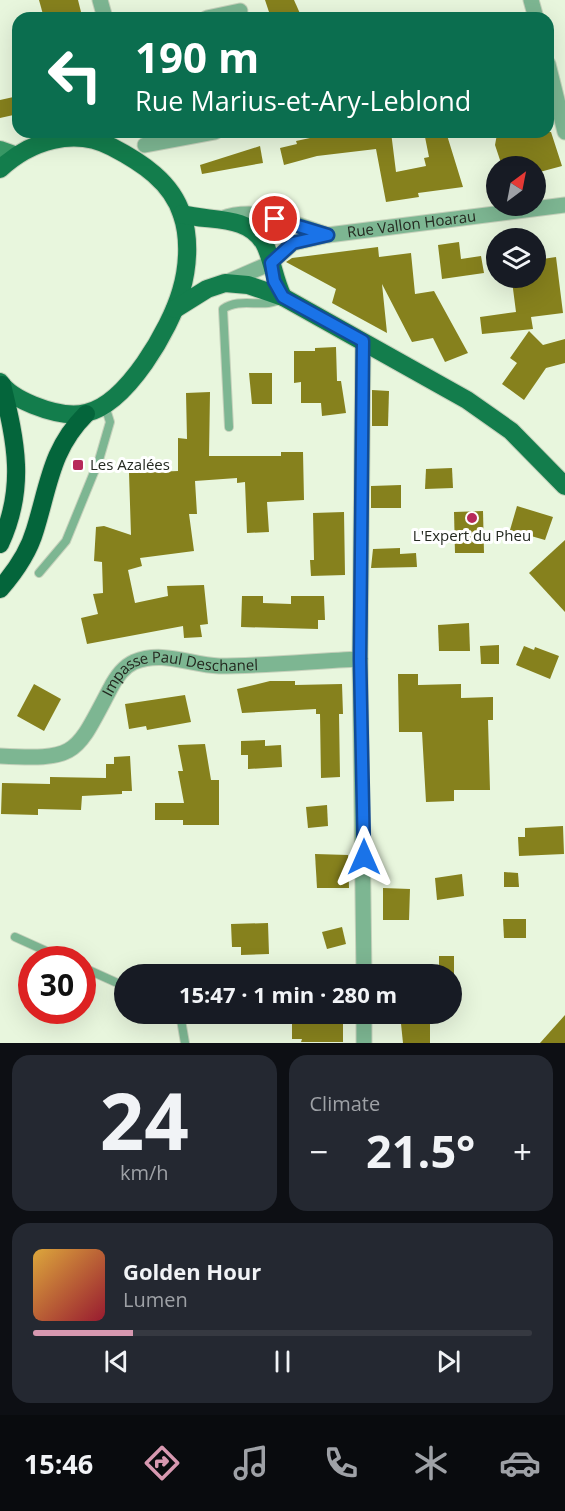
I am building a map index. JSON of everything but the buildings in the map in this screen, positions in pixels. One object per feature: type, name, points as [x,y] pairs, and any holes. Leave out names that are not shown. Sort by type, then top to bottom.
[{"type":"highway","points":[[0,544],[15,505],[17,460],[13,428],[1,383]]},
{"type":"highway","points":[[0,589],[20,561],[34,532],[53,462],[65,437],[86,414]]},
{"type":"main road","points":[[0,169],[7,153],[68,138]]},
{"type":"main road","points":[[1,383],[18,398],[61,413],[86,414],[105,406],[132,380],[175,309],[186,262],[186,237],[182,214],[154,174],[140,145],[79,138]]},
{"type":"main road","points":[[182,214],[194,218],[221,219],[249,228],[264,243],[274,281],[283,297]]},
{"type":"main road","points":[[175,309],[207,289],[225,284],[248,285],[283,297],[467,400],[502,424],[528,447],[565,486]]},
{"type":"street","points":[[235,12],[240,11]]},
{"type":"street","points":[[554,100],[565,132]]},
{"type":"street","points":[[140,145],[180,138]]},
{"type":"street","name":"Rue Vallon Hoarau","points":[[225,284],[271,263],[293,243],[328,235],[565,205]]},
{"type":"street","name":"Rue Vallon Hoarau","points":[[221,219],[238,212],[258,213],[328,235]]},
{"type":"street","points":[[363,341],[360,659],[364,964]]},
{"type":"street","name":"Impasse Paul Deschanel","points":[[0,756],[45,758],[61,755],[74,747],[92,725],[118,675],[131,663],[144,659],[162,656],[217,666],[360,659]]},
{"type":"street","points":[[364,1024],[364,1043]]},
{"type":"lane","points":[[229,427],[223,309],[229,305],[251,302],[274,303],[283,297]]},
{"type":"lane","points":[[39,573],[66,541],[99,460],[110,422],[105,406]]},
{"type":"lane","points":[[15,938],[34,946]]},
{"type":"lane","points":[[96,973],[114,981]]},
{"type":"lane","points":[[182,1024],[185,1043]]},
{"type":"place","name":"Les Azalées","points":[[78,465]]},
{"type":"place","name":"L'Expert du Pheu","points":[[472,518]]},
{"type":"route","points":[[275,219],[328,235],[293,243],[271,263],[274,281],[283,297],[363,341],[360,659],[364,857]]}]
